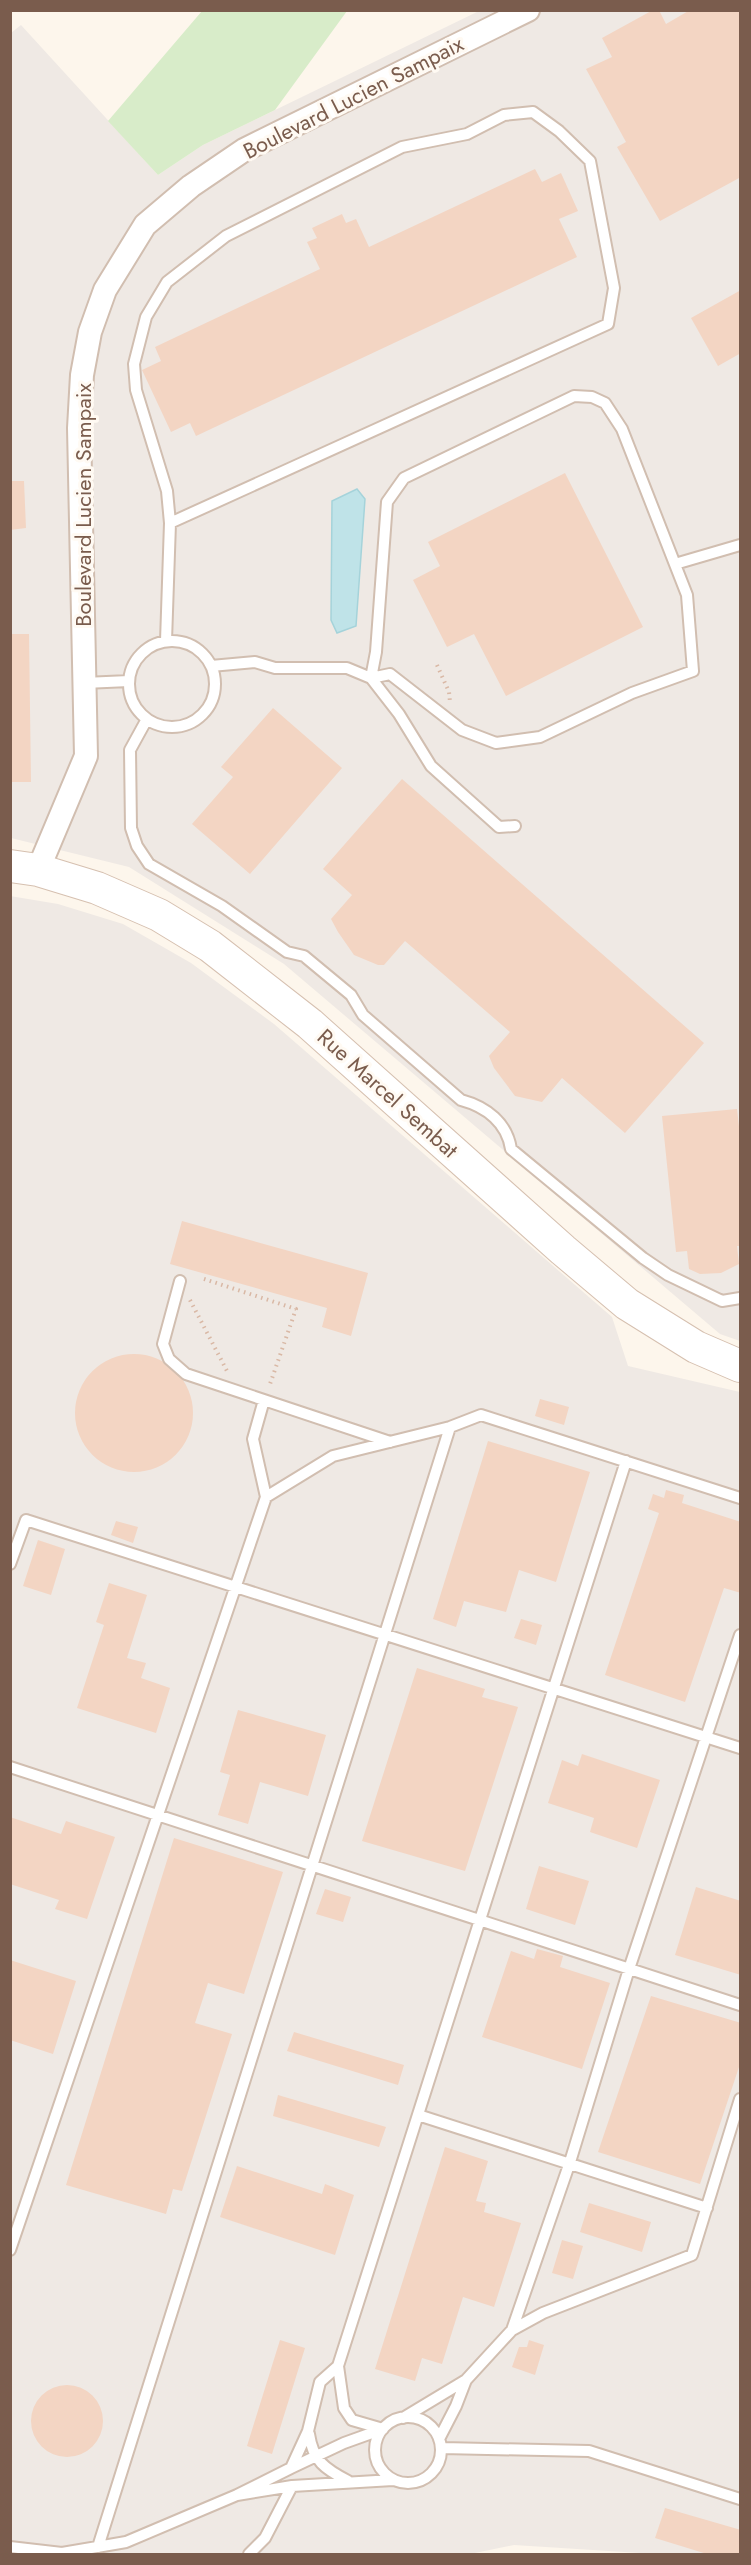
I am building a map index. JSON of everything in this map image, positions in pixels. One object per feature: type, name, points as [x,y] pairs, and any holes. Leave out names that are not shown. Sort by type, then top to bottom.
[{"type":"main road","name":"Rue Marcel Sembat","points":[[24,868],[97,888],[159,915],[210,946],[310,1024],[563,1250],[627,1304],[696,1347],[741,1366]]},
{"type":"street","name":"Boulevard Lucien Sampaix","points":[[24,868],[86,756],[79,476],[82,375],[90,332],[105,290],[145,225],[191,186],[244,150],[528,10]]},
{"type":"lane","points":[[166,641],[170,523],[167,491],[136,390],[134,364],[146,317],[167,282],[226,236],[402,147],[467,134],[504,115],[533,112],[559,131],[590,161],[614,288],[608,324],[170,523]]},
{"type":"lane","points":[[574,396],[592,398],[605,403],[622,429],[687,595],[693,671],[632,693],[540,737],[496,743],[462,730],[390,674],[371,678],[376,652],[387,502],[404,478],[574,396]]},
{"type":"lane","points":[[675,564],[741,545]]},
{"type":"lane","points":[[166,641],[180,641],[193,646],[203,654],[211,666],[215,679],[214,692],[201,716],[189,723],[175,726],[160,725],[147,719],[137,708],[131,695],[129,681],[132,667],[141,654],[152,646],[166,641]]},
{"type":"lane","points":[[211,666],[255,662],[275,668],[347,668],[371,678],[399,714],[431,766],[499,827],[515,826]]},
{"type":"lane","points":[[84,683],[129,681]]},
{"type":"lane","points":[[147,719],[130,750],[131,828],[137,846],[149,864],[222,906],[286,952],[304,956],[351,995],[363,1016],[461,1100],[478,1105],[508,1131],[511,1149],[643,1258],[668,1275],[722,1301],[741,1298]]},
{"type":"lane","points":[[180,1281],[163,1344],[169,1359],[186,1374],[390,1442]]},
{"type":"lane","points":[[11,2248],[266,1497],[253,1439],[264,1400]]},
{"type":"lane","points":[[266,1497],[333,1456],[450,1427],[481,1415],[741,1498]]},
{"type":"lane","points":[[98,2547],[450,1427]]},
{"type":"lane","points":[[383,2429],[352,2420],[344,2408],[338,2366],[626,1461]]},
{"type":"lane","points":[[10,1564],[26,1520],[741,1748]]},
{"type":"lane","points":[[512,2330],[570,2162],[629,1969],[741,1635]]},
{"type":"lane","points":[[10,1767],[741,2005]]},
{"type":"lane","points":[[393,2480],[384,2473],[375,2452],[376,2441],[383,2429],[389,2423],[402,2418],[466,2380],[512,2330],[543,2313],[692,2255],[741,2099]]},
{"type":"lane","points":[[418,2115],[570,2162],[707,2208]]},
{"type":"lane","points":[[291,2468],[308,2431],[320,2382],[338,2366]]},
{"type":"lane","points":[[237,2495],[292,2486],[349,2481],[393,2480],[416,2483],[426,2478],[440,2460],[441,2444],[466,2380]]},
{"type":"lane","points":[[402,2418],[418,2418],[427,2423],[441,2444]]},
{"type":"lane","points":[[10,2547],[62,2554],[126,2542],[237,2495],[344,2443],[383,2429]]},
{"type":"lane","points":[[308,2431],[312,2451],[322,2468],[349,2481]]},
{"type":"lane","points":[[441,2444],[589,2451],[741,2499]]},
{"type":"lane","points":[[249,2554],[265,2538],[292,2486]]},
{"type":"path","points":[[204,1279],[296,1309],[264,1400]]},
{"type":"path","points":[[180,1281],[237,1391]]},
{"type":"shaded area","points":[[479,11],[740,11],[740,1341],[720,1334],[284,964],[129,867],[11,838],[11,33],[21,25],[158,175],[203,145]]},
{"type":"shaded area","points":[[10,896],[58,904],[123,924],[191,963],[274,1024],[612,1317],[628,1366],[740,1392],[740,2554],[656,2554],[514,2545],[470,2554],[11,2554]]},
{"type":"green space","points":[[202,11],[347,11],[275,110],[203,145],[158,175],[108,121]]},
{"type":"water","points":[[357,489],[365,499],[356,626],[337,633],[331,620],[332,501]]},
{"type":"building","points":[[653,10],[659,10],[666,24],[690,10],[741,10],[741,177],[660,221],[617,147],[626,142],[586,69],[612,57],[602,38]]},
{"type":"building","points":[[535,169],[542,182],[561,173],[578,211],[559,219],[577,257],[196,436],[190,423],[171,432],[142,370],[161,361],[155,347],[320,269],[307,242],[317,238],[312,228],[342,214],[346,223],[356,219],[369,247]]},
{"type":"building","points":[[741,290],[741,353],[718,366],[691,318]]},
{"type":"building","points":[[565,473],[643,627],[506,696],[474,634],[447,647],[413,580],[440,566],[428,542]]},
{"type":"building","points":[[10,481],[24,481],[26,528],[10,530]]},
{"type":"building","points":[[10,634],[29,634],[31,782],[10,782]]},
{"type":"building","points":[[273,708],[342,768],[250,874],[192,824],[233,777],[221,767]]},
{"type":"building","points":[[402,779],[704,1043],[625,1133],[562,1078],[542,1102],[515,1096],[494,1068],[489,1056],[510,1032],[405,941],[384,965],[378,965],[354,955],[338,932],[331,919],[352,895],[323,869]]},
{"type":"building","points":[[737,1109],[741,1144],[741,1246],[737,1246],[739,1264],[721,1273],[700,1274],[689,1269],[687,1251],[676,1252],[662,1116]]},
{"type":"building","points":[[182,1221],[368,1273],[351,1336],[322,1327],[327,1308],[170,1264]]},
{"type":"building","points":[[134,1354],[157,1358],[176,1371],[189,1390],[193,1413],[189,1436],[176,1455],[157,1468],[134,1472],[111,1468],[92,1455],[79,1436],[75,1413],[79,1390],[92,1371],[111,1358]]},
{"type":"building","points":[[540,1399],[569,1407],[564,1425],[535,1416]]},
{"type":"building","points":[[488,1441],[590,1472],[556,1582],[519,1570],[506,1612],[464,1601],[456,1627],[433,1619]]},
{"type":"building","points":[[666,1490],[684,1495],[682,1503],[741,1522],[741,1593],[724,1588],[685,1702],[605,1675],[659,1513],[648,1509],[653,1494],[664,1498]]},
{"type":"building","points":[[116,1521],[138,1527],[133,1543],[111,1535]]},
{"type":"building","points":[[38,1540],[65,1549],[51,1595],[23,1586]]},
{"type":"building","points":[[109,1583],[147,1595],[127,1658],[146,1663],[141,1678],[170,1688],[156,1733],[77,1708],[104,1625],[96,1622]]},
{"type":"building","points":[[521,1619],[542,1625],[536,1645],[514,1638]]},
{"type":"building","points":[[417,1668],[485,1689],[482,1697],[518,1707],[465,1871],[362,1841]]},
{"type":"building","points":[[238,1710],[326,1735],[308,1796],[260,1782],[248,1824],[218,1815],[230,1775],[220,1772]]},
{"type":"building","points":[[582,1754],[660,1780],[637,1848],[590,1832],[594,1818],[548,1803],[562,1760],[578,1766]]},
{"type":"building","points":[[10,1817],[61,1834],[66,1821],[115,1837],[87,1919],[55,1909],[59,1900],[10,1884]]},
{"type":"building","points":[[174,1838],[283,1872],[244,1994],[208,1983],[195,2023],[232,2034],[182,2191],[173,2189],[166,2214],[66,2185]]},
{"type":"building","points":[[539,1866],[589,1881],[575,1925],[526,1909]]},
{"type":"building","points":[[696,1887],[741,1901],[741,1975],[675,1955]]},
{"type":"building","points":[[325,1889],[351,1897],[343,1922],[316,1914]]},
{"type":"building","points":[[537,1949],[563,1956],[560,1967],[610,1983],[582,2069],[482,2037],[511,1951],[534,1959]]},
{"type":"building","points":[[10,1960],[76,1981],[53,2054],[10,2040]]},
{"type":"building","points":[[651,1996],[741,2023],[741,2061],[700,2184],[598,2152]]},
{"type":"building","points":[[294,2032],[404,2065],[398,2085],[287,2051]]},
{"type":"building","points":[[278,2095],[386,2127],[379,2147],[273,2116]]},
{"type":"building","points":[[445,2147],[488,2161],[476,2201],[486,2203],[484,2212],[521,2223],[494,2307],[463,2297],[442,2364],[422,2358],[415,2381],[375,2369]]},
{"type":"building","points":[[237,2166],[322,2194],[325,2184],[354,2195],[335,2255],[220,2217]]},
{"type":"building","points":[[589,2203],[651,2222],[642,2252],[580,2232]]},
{"type":"building","points":[[562,2240],[583,2246],[573,2279],[552,2273]]},
{"type":"building","points":[[280,2340],[305,2348],[272,2454],[247,2446]]},
{"type":"building","points":[[529,2340],[544,2345],[535,2375],[512,2367],[519,2347],[527,2347]]},
{"type":"building","points":[[67,2385],[87,2391],[97,2401],[103,2421],[97,2441],[87,2451],[67,2457],[47,2451],[37,2441],[31,2421],[37,2401],[47,2391]]},
{"type":"building","points":[[665,2508],[741,2530],[741,2554],[707,2554],[655,2538]]}]
